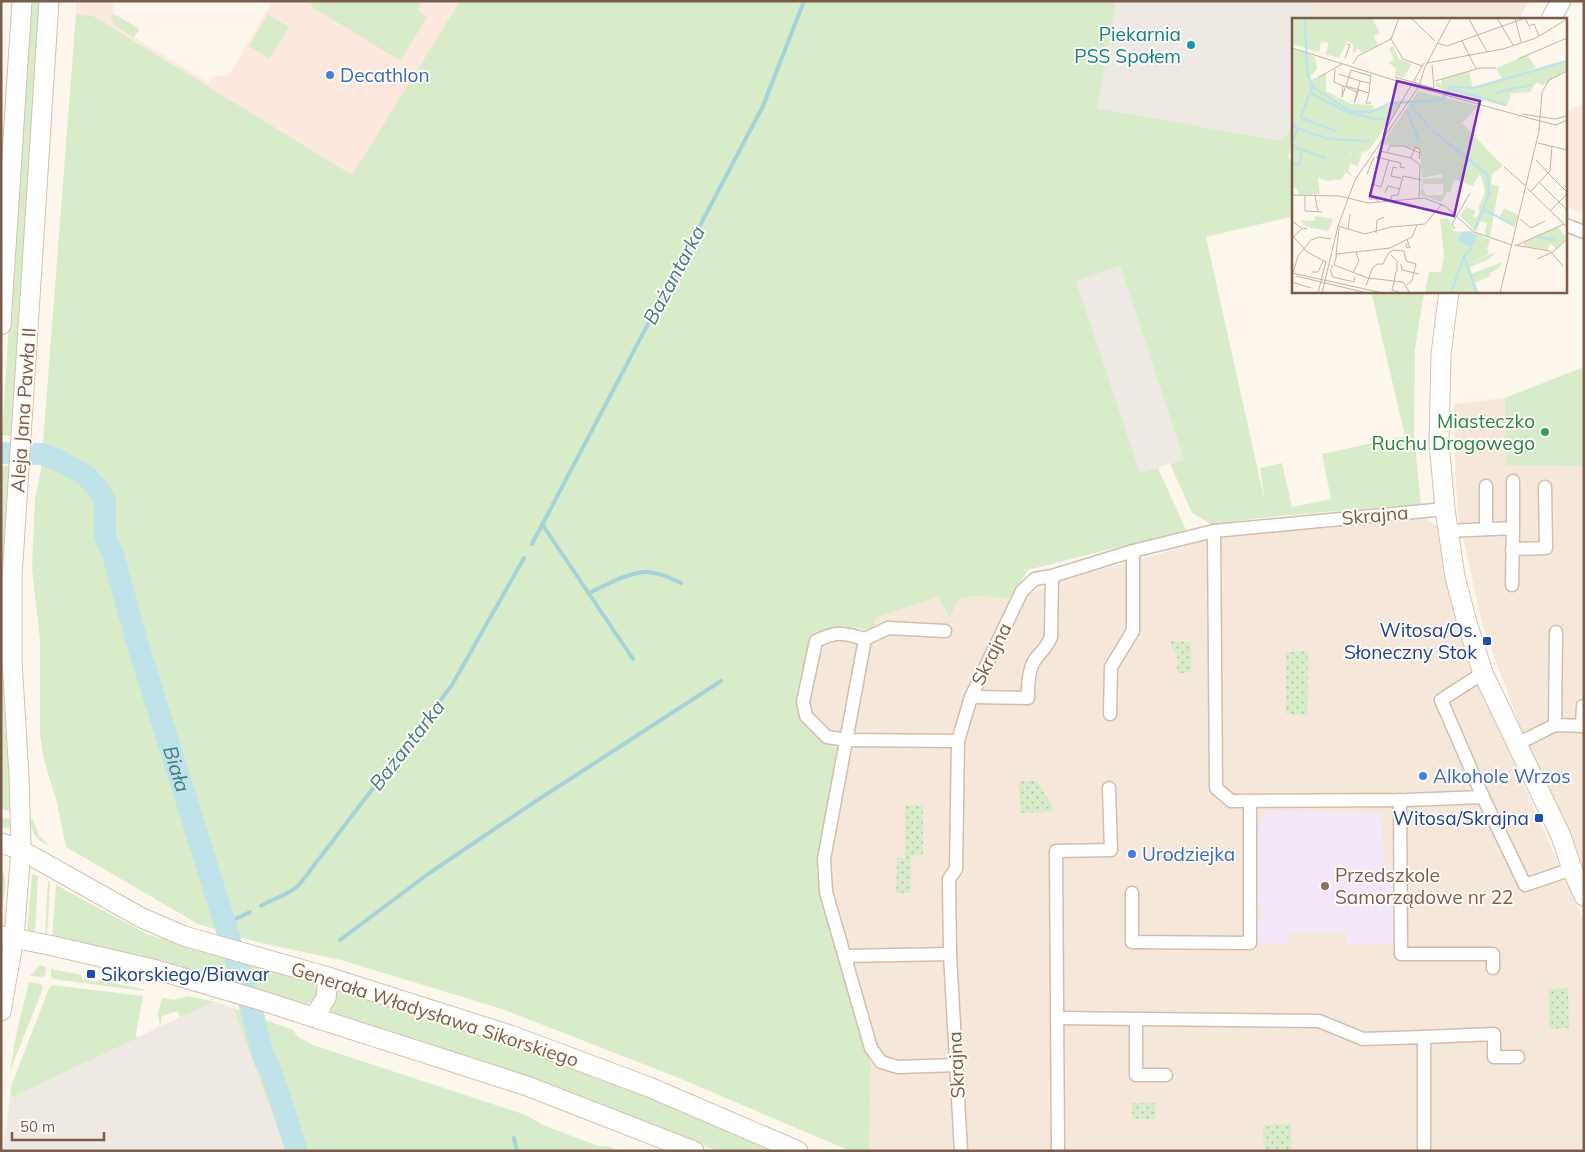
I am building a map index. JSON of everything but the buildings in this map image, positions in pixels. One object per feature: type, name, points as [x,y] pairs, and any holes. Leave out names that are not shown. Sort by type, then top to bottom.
[{"type":"main road","name":"Aleja Jana Pawła II","points":[[1,325],[22,1]]},
{"type":"main road","name":"Aleja Jana Pawła II","points":[[8,937],[21,850],[19,776],[12,661],[12,577],[49,1]]},
{"type":"main road","points":[[1552,18],[1561,1]]},
{"type":"main road","points":[[1449,292],[1440,381],[1440,454],[1445,509],[1455,577],[1463,610],[1484,673],[1561,836],[1584,896]]},
{"type":"main road","name":"Generała Władysława Sikorskiego","points":[[1,843],[21,850],[142,918],[184,936],[249,954],[510,1035],[649,1087],[798,1151]]},
{"type":"main road","points":[[1,1011],[8,937],[156,970],[264,1001],[527,1086],[694,1151]]},
{"type":"main road","points":[[314,1017],[326,998],[328,978]]},
{"type":"street","points":[[1568,225],[1584,232]]},
{"type":"street","points":[[1512,585],[1513,481]]},
{"type":"street","points":[[1486,486],[1486,528]]},
{"type":"street","points":[[1512,549],[1546,548],[1545,487]]},
{"type":"street","name":"Skrajna","points":[[961,1151],[950,954],[949,879],[956,869],[958,741],[971,697],[1022,591],[1035,579],[1052,576],[1133,551],[1214,531],[1445,509]]},
{"type":"street","points":[[1448,531],[1513,528]]},
{"type":"street","points":[[1214,531],[1216,788],[1231,801],[1483,798]]},
{"type":"street","points":[[1110,714],[1111,667],[1133,631],[1133,551]]},
{"type":"street","points":[[971,697],[1028,698],[1028,680],[1034,662],[1048,646],[1051,637],[1052,576]]},
{"type":"street","points":[[945,632],[888,628],[865,639],[840,632],[816,641],[802,702],[806,716],[827,737],[846,740],[958,741]]},
{"type":"street","points":[[1554,726],[1556,632]]},
{"type":"street","points":[[865,639],[824,859],[826,892],[871,1048],[881,1062],[898,1066],[957,1066]]},
{"type":"street","points":[[1484,673],[1441,700],[1483,798],[1525,885],[1572,868]]},
{"type":"street","points":[[1518,744],[1554,726],[1583,726],[1583,706]]},
{"type":"street","points":[[1058,1151],[1056,850],[1111,850],[1109,788]]},
{"type":"street","points":[[1400,800],[1401,954],[1492,954],[1493,968]]},
{"type":"street","points":[[1132,893],[1132,942],[1250,943],[1250,801]]},
{"type":"street","points":[[844,956],[950,954]]},
{"type":"street","points":[[1057,1018],[1319,1021],[1363,1039],[1494,1034],[1494,1057],[1518,1057]]},
{"type":"street","points":[[1136,1019],[1136,1075],[1166,1075]]},
{"type":"street","points":[[1424,1037],[1424,1151]]},
{"type":"shaded area","points":[[76,1],[113,1],[115,14],[139,28],[134,37],[209,83],[214,75],[225,76],[231,71],[273,1],[460,1],[352,176],[93,17],[76,14]]},
{"type":"shaded area","points":[[1116,1],[1316,1],[1314,18],[1292,18],[1292,128],[1281,141],[1096,108]]},
{"type":"shaded area","points":[[1316,1],[1529,1],[1520,18],[1314,18]]},
{"type":"shaded area","points":[[1584,103],[1584,214],[1568,208],[1568,111]]},
{"type":"shaded area","points":[[1120,266],[1184,459],[1140,474],[1076,281]]},
{"type":"shaded area","points":[[1584,367],[1584,870],[1522,732],[1482,623],[1458,515],[1454,404],[1505,398]]},
{"type":"shaded area","points":[[1423,517],[1437,526],[1460,632],[1482,691],[1584,921],[1584,1151],[869,1151],[871,1064],[820,893],[819,739],[798,712],[811,636],[842,627],[869,629],[874,618],[938,597],[948,617],[959,599],[974,596],[1009,598],[1010,602],[1064,580],[1231,534]]},
{"type":"shaded area","name":"Przedszkole Samorządowe nr 22","points":[[1265,811],[1381,813],[1384,867],[1393,867],[1394,945],[1346,944],[1347,933],[1290,933],[1289,943],[1256,943],[1256,922],[1261,919],[1262,908],[1257,904],[1258,830]]},
{"type":"shaded area","points":[[215,1002],[233,1008],[286,1151],[3,1151],[10,1098]]},
{"type":"green space","points":[[29,1],[41,1],[13,436],[2,435]]},
{"type":"green space","points":[[305,1],[418,1],[421,4],[417,10],[427,17],[401,60]]},
{"type":"green space","points":[[460,1],[1116,1],[1097,108],[1281,141],[1292,128],[1292,141],[1288,158],[1292,160],[1292,216],[1206,237],[1265,502],[1260,468],[1282,463],[1292,507],[1331,499],[1322,454],[1405,436],[1371,292],[1424,292],[1415,350],[1414,435],[1421,504],[1268,517],[1211,524],[1192,513],[1170,464],[1184,459],[1120,266],[1076,281],[1140,473],[1158,468],[1186,530],[1028,570],[1009,598],[974,596],[959,599],[949,618],[938,597],[875,618],[874,626],[869,629],[842,627],[811,636],[798,712],[819,739],[837,749],[819,857],[820,892],[871,1064],[869,1151],[850,1151],[679,1078],[502,1009],[341,960],[261,943],[198,924],[66,847],[57,803],[44,760],[40,734],[40,640],[32,569],[35,499],[41,469],[76,14],[93,16],[352,175]]},
{"type":"green space","points":[[111,14],[120,17],[139,30],[134,37],[112,22]]},
{"type":"green space","points":[[268,14],[289,27],[269,59],[249,46]]},
{"type":"green space","name":"Miasteczko Ruchu Drogowego","points":[[1584,367],[1584,466],[1506,465],[1505,398]]},
{"type":"green space","points":[[1,466],[10,466],[2,601],[2,675],[11,811],[1,809]]},
{"type":"green space","points":[[1171,641],[1191,642],[1191,672],[1177,674],[1177,655],[1171,647]]},
{"type":"green space","points":[[1308,651],[1307,715],[1286,714],[1286,652]]},
{"type":"green space","points":[[1019,781],[1037,781],[1055,811],[1020,813]]},
{"type":"green space","points":[[905,805],[923,805],[923,855],[911,856],[911,893],[896,893],[897,858],[905,858]]},
{"type":"green space","points":[[1,818],[11,819],[10,829],[1,827]]},
{"type":"green space","points":[[31,819],[33,819],[39,836],[48,845],[35,835]]},
{"type":"green space","points":[[1,866],[5,886],[1,906]]},
{"type":"green space","points":[[32,874],[38,876],[35,934],[28,933],[27,931]]},
{"type":"green space","points":[[48,881],[50,882],[47,937],[45,936]]},
{"type":"green space","points":[[56,885],[149,935],[310,979],[316,987],[316,995],[311,1001],[301,1004],[161,961],[52,937]]},
{"type":"green space","points":[[40,965],[46,967],[45,975],[42,977],[30,976]]},
{"type":"green space","points":[[51,969],[82,975],[81,978],[96,982],[97,980],[143,989],[144,991],[54,979],[51,976]]},
{"type":"green space","points":[[29,982],[41,984],[43,988],[10,1071],[17,1030]]},
{"type":"green space","points":[[52,985],[143,996],[136,1034],[137,1038],[10,1098],[11,1087],[49,988]]},
{"type":"green space","points":[[332,986],[504,1041],[745,1133],[785,1151],[717,1151],[532,1079],[324,1012]]},
{"type":"green space","points":[[1568,988],[1569,1028],[1549,1029],[1549,989]]},
{"type":"green space","points":[[188,996],[215,1002],[180,1017],[178,1011],[162,1016],[160,1028],[158,1013],[162,998],[174,1000]]},
{"type":"green space","points":[[233,1008],[293,1030],[298,1037],[313,1045],[526,1115],[543,1125],[598,1146],[608,1146],[620,1151],[286,1151]]},
{"type":"green space","points":[[1132,1103],[1156,1103],[1155,1119],[1132,1119]]},
{"type":"green space","points":[[1291,1124],[1292,1151],[1264,1151],[1263,1125]]},
{"type":"waterway","name":"Bażantarka","points":[[532,544],[763,106],[804,1]]},
{"type":"waterway","name":"Biała","points":[[1,453],[42,454],[58,460],[85,475],[105,500],[105,537],[113,555],[136,639],[254,1019],[262,1053],[272,1074],[297,1151]]},
{"type":"waterway","points":[[542,524],[633,659]]},
{"type":"waterway","name":"Bażantarka","points":[[261,906],[290,892],[299,885],[452,685],[524,558]]},
{"type":"waterway","points":[[589,593],[623,577],[644,572],[658,574],[681,583]]},
{"type":"waterway","points":[[340,940],[428,874],[530,805],[721,681]]},
{"type":"waterway","name":"Bażantarka","points":[[225,924],[250,912]]},
{"type":"waterway","points":[[514,1138],[517,1151]]},
{"type":"place","name":"Piekarnia PSS Społem","points":[[1191,45]]},
{"type":"place","name":"Decathlon","points":[[330,75]]},
{"type":"place","name":"Miasteczko Ruchu Drogowego","points":[[1545,432]]},
{"type":"place","name":"Witosa/Os. Słoneczny Stok","points":[[1487,641]]},
{"type":"place","name":"Alkohole Wrzos","points":[[1423,776]]},
{"type":"place","name":"Witosa/Skrajna","points":[[1539,818]]},
{"type":"place","name":"Urodziejka","points":[[1132,854]]},
{"type":"place","name":"Przedszkole Samorządowe nr 22","points":[[1325,886]]},
{"type":"place","name":"Sikorskiego/Biawar","points":[[91,974]]}]
